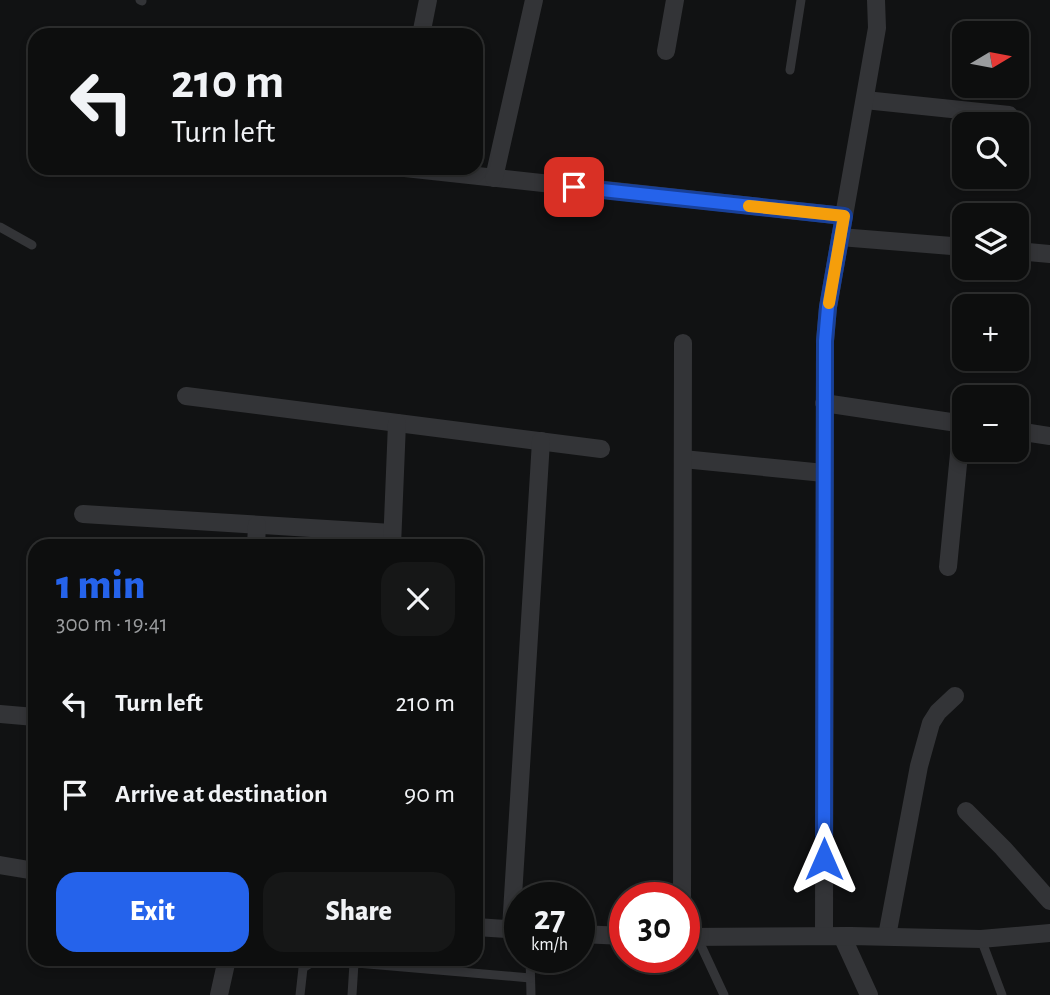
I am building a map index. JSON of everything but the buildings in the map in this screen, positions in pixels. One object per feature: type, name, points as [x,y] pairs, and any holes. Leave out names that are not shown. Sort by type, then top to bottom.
[{"type":"street","points":[[422,28],[428,0]]},
{"type":"street","points":[[494,178],[534,0]]},
{"type":"street","points":[[666,51],[675,0]]},
{"type":"street","points":[[869,995],[833,936],[824,403],[828,307],[877,28],[876,0]]},
{"type":"street","points":[[865,100],[980,112]]},
{"type":"street","points":[[467,175],[844,216]]},
{"type":"street","points":[[840,237],[952,246]]},
{"type":"street","points":[[1029,252],[1050,254]]},
{"type":"street","points":[[682,882],[683,343]]},
{"type":"street","points":[[186,397],[601,449]]},
{"type":"street","points":[[824,403],[952,421]]},
{"type":"street","points":[[392,539],[397,423]]},
{"type":"street","points":[[1029,433],[1050,436]]},
{"type":"street","points":[[518,882],[541,442]]},
{"type":"street","points":[[682,459],[824,473]]},
{"type":"street","points":[[948,567],[959,462]]},
{"type":"street","points":[[83,514],[257,525],[383,539]]},
{"type":"street","points":[[256,539],[257,525]]},
{"type":"street","points":[[887,936],[919,766],[931,723],[955,696]]},
{"type":"street","points":[[0,714],[28,716]]},
{"type":"street","points":[[966,811],[1050,901]]},
{"type":"street","points":[[0,865],[28,870]]},
{"type":"street","points":[[483,927],[504,928]]},
{"type":"street","points":[[700,937],[887,936],[981,939],[1050,933]]},
{"type":"street","points":[[219,995],[225,966]]},
{"type":"lane","points":[[790,70],[802,0]]},
{"type":"lane","points":[[0,227],[32,245]]},
{"type":"lane","points":[[981,939],[1002,995]]},
{"type":"lane","points":[[700,953],[724,995]]},
{"type":"lane","points":[[300,995],[303,968],[306,966]]},
{"type":"lane","points":[[352,995],[354,966]]},
{"type":"lane","points":[[389,966],[530,978]]},
{"type":"lane","points":[[530,973],[531,995]]},
{"type":"slow traffic","points":[[749,206],[844,216],[829,303]]},
{"type":"route","points":[[574,187],[844,216],[828,307],[825,341],[824,859]]}]
